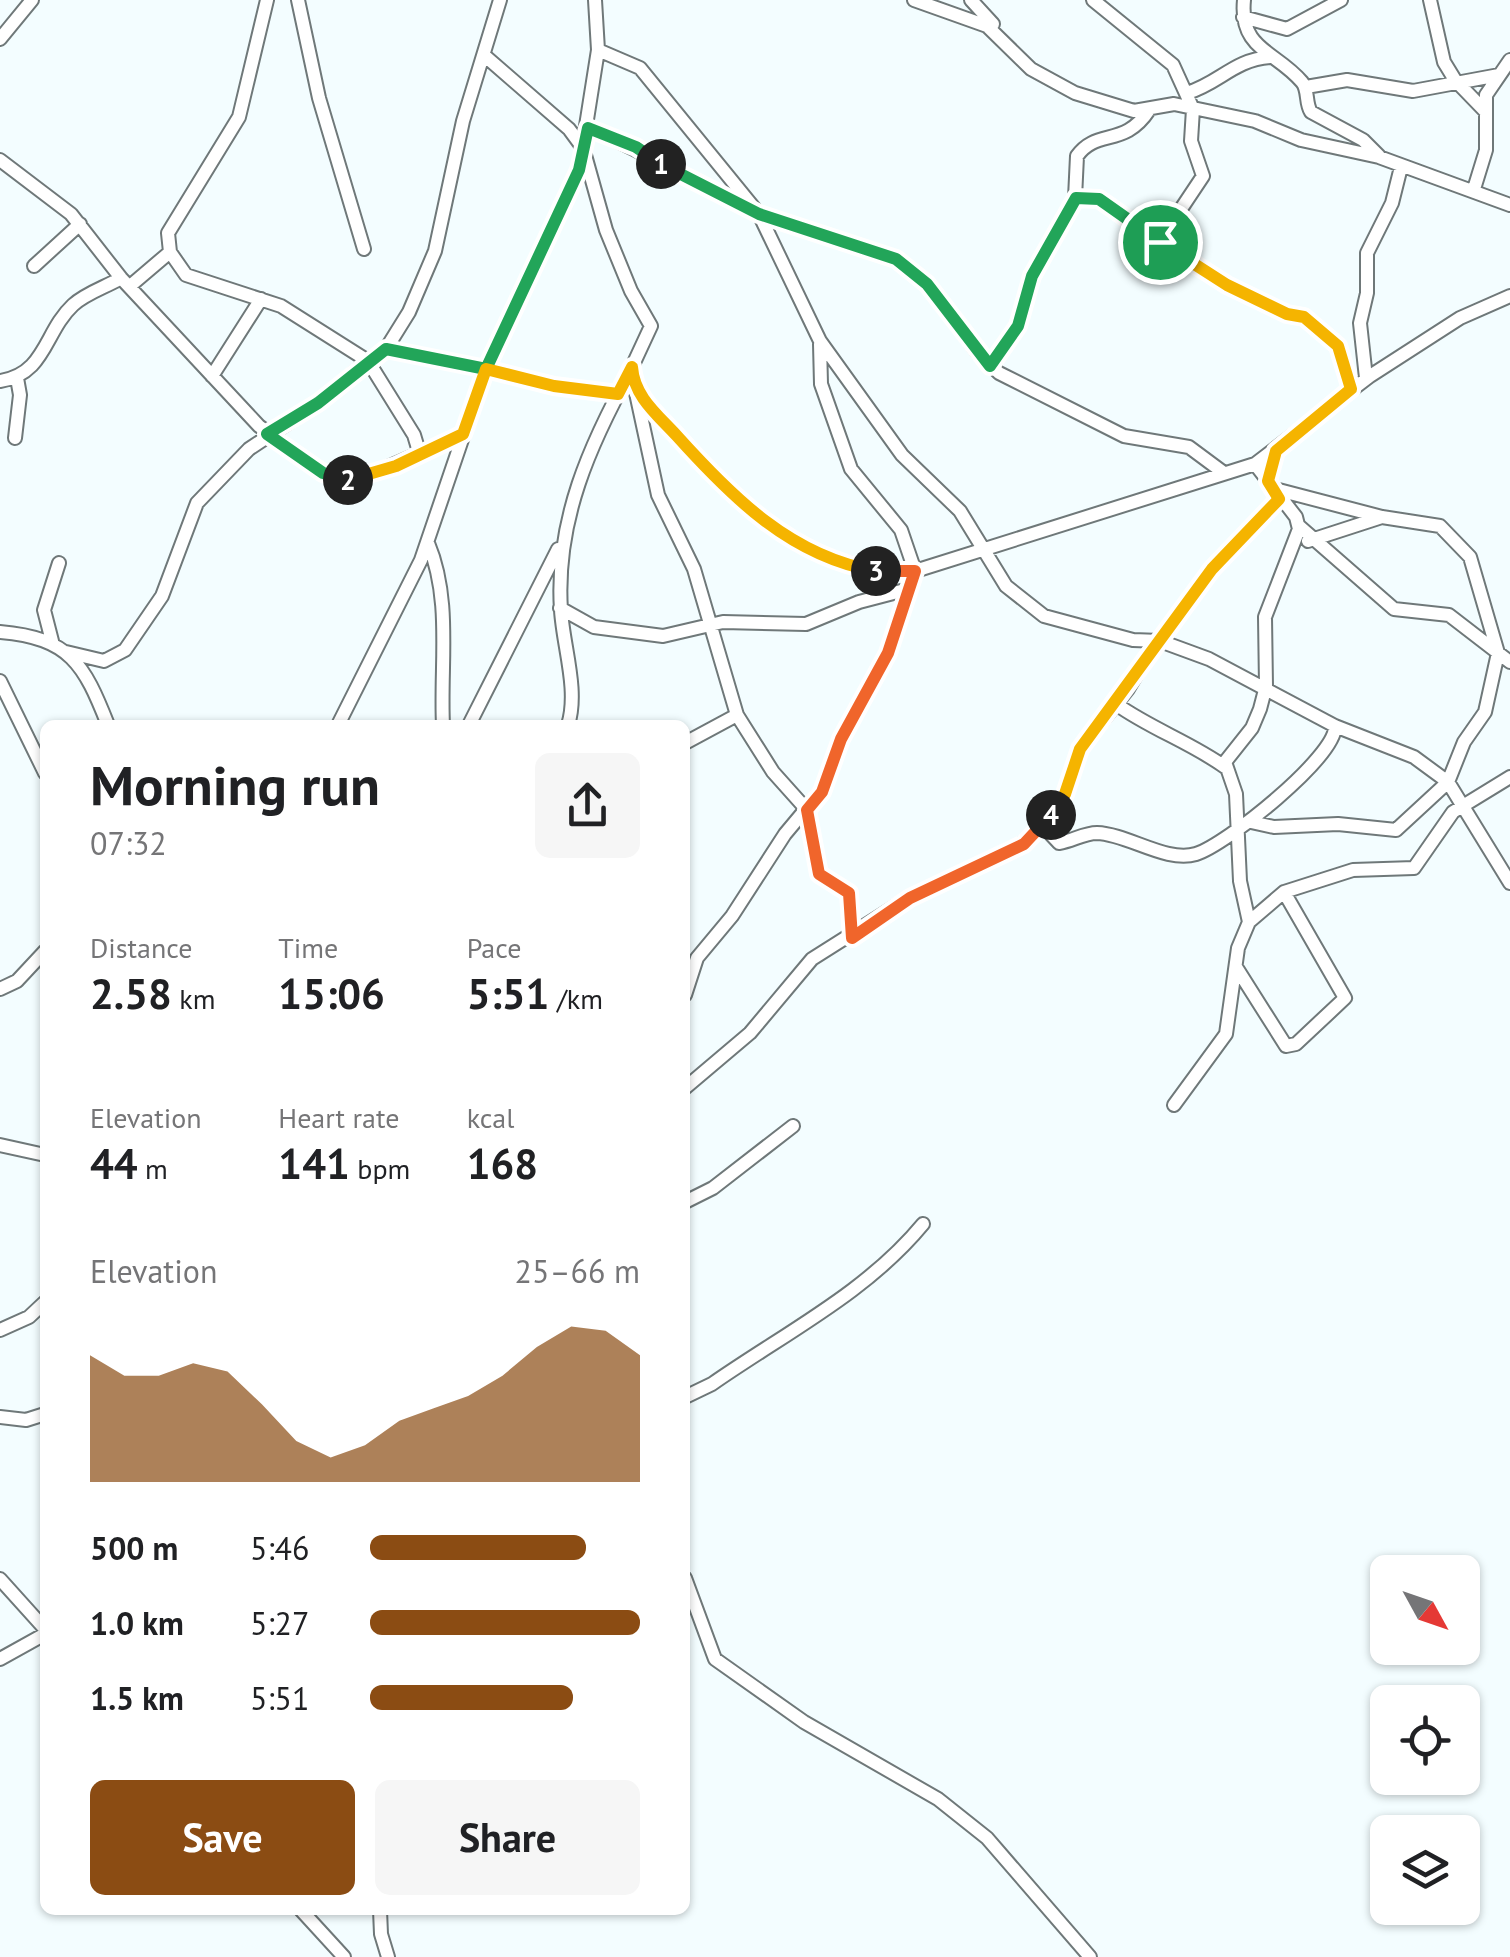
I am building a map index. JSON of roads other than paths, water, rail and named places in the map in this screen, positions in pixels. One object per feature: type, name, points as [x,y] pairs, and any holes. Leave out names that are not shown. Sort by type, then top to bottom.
[{"type":"street","points":[[0,40],[32,0]]},
{"type":"street","points":[[267,0],[239,117],[172,220],[168,233],[170,252],[186,275],[261,299],[368,360],[414,435],[420,455]]},
{"type":"street","points":[[298,0],[323,114],[364,249]]},
{"type":"street","points":[[66,652],[104,660],[126,650],[162,596],[177,563],[192,509],[267,434],[318,403],[386,349],[409,312],[435,252],[463,121],[500,0]]},
{"type":"street","points":[[340,720],[428,543],[486,369],[579,170],[598,50],[595,0]]},
{"type":"street","points":[[914,0],[981,24],[999,36]]},
{"type":"street","points":[[971,0],[1031,68],[1075,93],[1134,110],[1168,104],[1193,109],[1379,157],[1510,205]]},
{"type":"street","points":[[1093,0],[1166,56],[1193,109],[1191,141],[1203,176],[1160,242]]},
{"type":"street","points":[[1244,0],[1243,17],[1255,42],[1306,88],[1311,112],[1363,140],[1379,157]]},
{"type":"street","points":[[1243,17],[1288,30],[1341,0]]},
{"type":"street","points":[[1430,0],[1444,62],[1459,85],[1485,111]]},
{"type":"street","points":[[598,50],[640,68],[757,212],[820,341],[902,455],[954,504],[1001,580],[1044,616],[1134,640],[1160,641],[1266,686],[1335,726],[1414,756],[1448,782],[1510,883]]},
{"type":"street","points":[[485,56],[569,129],[584,148],[610,238],[651,326],[578,478],[565,532],[560,608],[572,698],[569,720]]},
{"type":"street","points":[[1187,93],[1209,85],[1243,60],[1270,57]]},
{"type":"street","points":[[1474,189],[1486,150],[1486,95],[1510,60]]},
{"type":"street","points":[[1306,88],[1347,80],[1413,91],[1500,75]]},
{"type":"street","points":[[990,366],[1018,326],[1032,276],[1076,198],[1072,175],[1081,150],[1092,142],[1129,133],[1149,110]]},
{"type":"street","points":[[588,128],[636,147],[724,199],[884,254],[910,268],[937,296],[990,366],[1124,436],[1189,446],[1224,473]]},
{"type":"street","points":[[0,160],[80,224],[125,282],[267,434],[323,473],[346,480],[420,455],[463,434]]},
{"type":"street","points":[[1366,378],[1360,324],[1367,293],[1367,253],[1392,202],[1401,168]]},
{"type":"street","points":[[1076,198],[1099,199],[1227,285],[1287,314],[1304,317],[1338,346],[1351,389]]},
{"type":"street","points":[[34,266],[80,224]]},
{"type":"street","points":[[0,381],[17,378],[46,352],[74,303],[125,282],[170,252]]},
{"type":"street","points":[[636,391],[731,496],[760,519],[840,562],[880,572],[915,571],[1255,464],[1366,378],[1460,318],[1510,296]]},
{"type":"street","points":[[212,376],[261,299]]},
{"type":"street","points":[[690,981],[698,958],[732,916],[784,834],[822,792],[841,739],[888,653],[905,590],[915,571],[901,530],[851,469],[821,384],[820,341]]},
{"type":"street","points":[[386,349],[554,386],[618,394]]},
{"type":"street","points":[[632,367],[658,495],[694,569],[707,624],[737,714],[772,772],[807,810],[819,874],[849,893],[852,938]]},
{"type":"street","points":[[15,438],[20,395],[17,378]]},
{"type":"street","points":[[690,1084],[750,1033],[812,959],[852,938],[910,898],[1024,844],[1044,826],[1062,798],[1074,758],[1273,489],[1276,451]]},
{"type":"street","points":[[1255,464],[1299,526],[1394,608],[1449,615],[1504,657]]},
{"type":"street","points":[[1246,825],[1282,828],[1338,824],[1392,832],[1448,782],[1468,734],[1485,712],[1504,657],[1493,634],[1470,557],[1454,536],[1432,524],[1382,517],[1273,489]]},
{"type":"street","points":[[1291,552],[1312,539],[1382,517]]},
{"type":"street","points":[[1226,767],[1254,725],[1266,686],[1265,617],[1299,526]]},
{"type":"street","points":[[472,720],[529,613],[565,532]]},
{"type":"street","points":[[428,543],[436,565],[444,618],[443,720]]},
{"type":"street","points":[[52,640],[45,602],[59,563]]},
{"type":"street","points":[[560,608],[594,627],[652,636],[707,624],[806,624],[859,602],[905,590]]},
{"type":"street","points":[[1493,634],[1508,628]]},
{"type":"street","points":[[0,632],[52,640],[88,675],[106,720]]},
{"type":"street","points":[[0,681],[40,762]]},
{"type":"street","points":[[1116,704],[1154,730],[1188,742],[1226,767],[1246,825],[1240,880],[1249,922],[1235,964],[1234,1004],[1226,1034],[1174,1105]]},
{"type":"street","points":[[690,740],[737,714]]},
{"type":"street","points":[[1044,826],[1060,843],[1101,834],[1192,855],[1246,825],[1324,754],[1336,737],[1335,726]]},
{"type":"street","points":[[1249,922],[1284,892],[1360,867],[1414,868],[1449,816],[1510,777]]},
{"type":"street","points":[[1235,964],[1286,1046],[1296,1044],[1342,1002],[1345,994],[1284,892]]},
{"type":"street","points":[[0,989],[18,981],[40,957]]},
{"type":"street","points":[[690,1200],[714,1188],[793,1126]]},
{"type":"street","points":[[0,1145],[40,1154]]},
{"type":"street","points":[[690,1395],[861,1286],[891,1263],[923,1224]]},
{"type":"street","points":[[0,1330],[28,1317],[40,1306]]},
{"type":"street","points":[[0,1418],[26,1420],[40,1416]]},
{"type":"street","points":[[0,1579],[40,1626]]},
{"type":"street","points":[[690,1592],[715,1659],[850,1751],[938,1799],[997,1848],[1090,1957]]},
{"type":"street","points":[[0,1659],[40,1635]]},
{"type":"street","points":[[306,1915],[344,1957]]},
{"type":"street","points":[[380,1915],[388,1957]]}]
